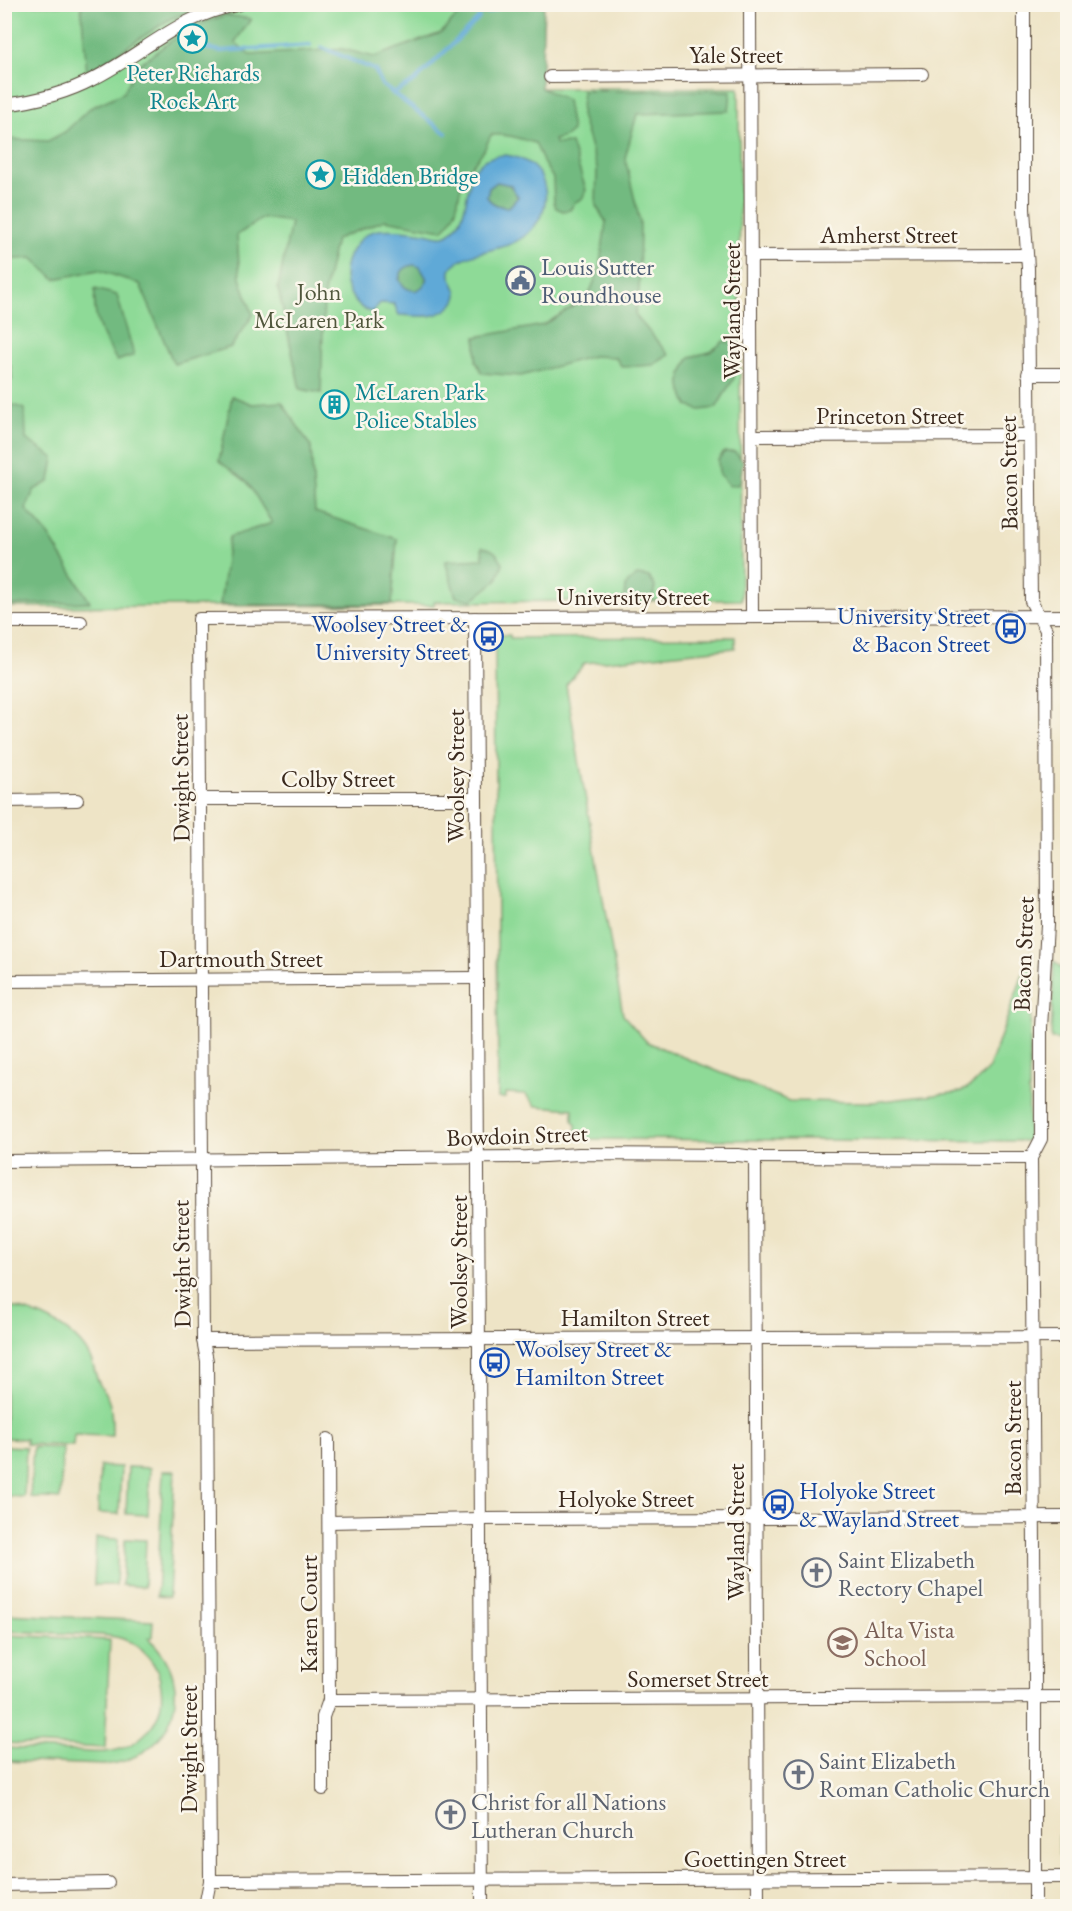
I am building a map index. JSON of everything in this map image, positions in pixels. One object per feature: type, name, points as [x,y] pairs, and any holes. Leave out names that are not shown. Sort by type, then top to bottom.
[{"type":"street","points":[[4,105],[39,100],[72,89],[113,68],[183,23],[203,14],[240,4]]},
{"type":"street","name":"Wayland Street","points":[[750,4],[752,616]]},
{"type":"street","name":"Bacon Street","points":[[1024,4],[1024,209],[1028,268],[1030,601],[1046,630],[1047,925],[1041,1028],[1041,1139],[1031,1158],[1035,1906]]},
{"type":"street","name":"Yale Street","points":[[550,77],[922,74]]},
{"type":"street","name":"Amherst Street","points":[[751,256],[1026,255]]},
{"type":"street","points":[[1028,374],[1068,374]]},
{"type":"street","name":"Princeton Street","points":[[753,436],[1028,435]]},
{"type":"street","name":"University Street","points":[[199,619],[1068,616]]},
{"type":"street","name":"Woolsey Street","points":[[475,618],[482,1906]]},
{"type":"street","name":"Dwight Street","points":[[199,619],[201,1160],[203,1340],[207,1361],[210,1881],[206,1906]]},
{"type":"street","points":[[4,622],[81,621]]},
{"type":"street","name":"Colby Street","points":[[201,799],[476,799]]},
{"type":"street","points":[[4,801],[77,800]]},
{"type":"street","name":"Dartmouth Street","points":[[4,981],[477,978]]},
{"type":"street","name":"Bowdoin Street","points":[[4,1161],[479,1158],[579,1154],[738,1155],[754,1158],[1031,1158]]},
{"type":"street","name":"Wayland Street","points":[[754,1158],[759,1906]]},
{"type":"street","name":"Hamilton Street","points":[[203,1340],[1068,1337]]},
{"type":"street","name":"Karen Court","points":[[323,1789],[323,1717],[329,1700],[328,1439]]},
{"type":"street","name":"Holyoke Street","points":[[329,1522],[1068,1517]]},
{"type":"street","name":"Somerset Street","points":[[329,1700],[1068,1697]]},
{"type":"street","name":"Goettingen Street","points":[[210,1881],[1068,1877]]},
{"type":"street","points":[[4,1885],[108,1883]]},
{"type":"green space","points":[[81,4],[209,5],[170,19],[87,73]]},
{"type":"green space","name":"John McLaren Park","points":[[4,5],[534,5],[534,88],[739,88],[741,600],[434,602],[434,605],[5,607]]},
{"type":"green space","points":[[467,5],[544,5],[541,88],[567,100],[572,131],[565,137],[554,140],[556,144],[571,143],[586,190],[582,199],[575,202],[570,210],[563,211],[556,208],[553,178],[535,143],[508,136],[491,135],[483,152],[465,175],[455,213],[442,230],[385,220],[336,239],[324,293],[321,393],[300,389],[278,288],[291,222],[263,218],[237,235],[240,278],[253,315],[231,347],[174,364],[140,284],[98,270],[55,279],[32,258],[5,260],[5,139],[48,141],[65,132],[90,108],[123,93],[138,65],[189,28],[226,15],[251,19],[235,42],[250,55],[343,49],[374,57],[441,33]]},
{"type":"green space","points":[[582,91],[731,91],[729,111],[637,114],[625,158],[640,222],[639,290],[635,315],[669,355],[653,365],[622,367],[615,357],[593,356],[521,376],[482,373],[476,361],[476,337],[544,325],[588,297],[599,270],[606,222],[596,206],[597,168],[581,115]]},
{"type":"green space","points":[[497,182],[510,185],[518,197],[509,207],[496,205],[487,197],[489,188]]},
{"type":"green space","points":[[413,265],[422,269],[426,278],[422,287],[413,291],[404,287],[400,278],[404,269]]},
{"type":"green space","points":[[95,289],[117,295],[134,355],[117,361],[97,319]]},
{"type":"green space","points":[[724,341],[734,344],[734,378],[716,408],[700,410],[688,406],[681,387],[681,376],[686,364],[690,357],[710,352]]},
{"type":"green space","points":[[5,356],[11,367],[12,380],[5,385]]},
{"type":"green space","points":[[232,396],[252,404],[282,402],[311,447],[315,512],[397,539],[392,604],[220,605],[229,537],[272,523],[248,483],[219,461]]},
{"type":"green space","points":[[4,402],[25,409],[26,439],[54,458],[50,481],[34,490],[26,509],[49,536],[90,602],[5,605]]},
{"type":"green space","points":[[724,452],[735,452],[743,461],[740,484],[729,486],[719,473],[718,460]]},
{"type":"green space","points":[[482,547],[494,552],[503,563],[497,580],[472,600],[456,597],[445,561],[483,559]]},
{"type":"green space","points":[[637,575],[649,577],[655,587],[652,600],[639,604],[624,601],[625,586]]},
{"type":"green space","points":[[495,635],[510,635],[510,638],[735,637],[735,648],[585,663],[566,685],[623,1015],[647,1042],[789,1101],[873,1102],[961,1092],[975,1083],[989,1068],[1032,950],[1028,1141],[575,1139],[576,1125],[573,1121],[573,1109],[536,1106],[525,1094],[506,1093],[506,1098],[498,1098]]},
{"type":"green space","points":[[1054,961],[1067,973],[1067,1040],[1051,1039]]},
{"type":"green space","points":[[5,1306],[41,1316],[53,1322],[83,1346],[110,1403],[112,1436],[74,1435],[73,1446],[26,1444],[26,1439],[5,1438]]},
{"type":"green space","points":[[4,1446],[26,1447],[24,1497],[5,1496]]},
{"type":"green space","points":[[33,1447],[63,1448],[60,1499],[30,1497]]},
{"type":"green space","points":[[100,1466],[121,1467],[119,1514],[98,1513]]},
{"type":"green space","points":[[128,1467],[150,1468],[148,1515],[126,1514]]},
{"type":"green space","points":[[163,1471],[175,1471],[169,1597],[157,1596]]},
{"type":"green space","points":[[96,1538],[118,1539],[116,1585],[94,1585]]},
{"type":"green space","points":[[125,1539],[146,1540],[144,1587],[122,1585]]},
{"type":"green space","points":[[5,1614],[153,1621],[152,1637],[148,1638],[164,1657],[173,1677],[175,1698],[171,1717],[162,1735],[147,1750],[127,1760],[103,1765],[5,1761],[5,1748],[101,1752],[117,1750],[129,1745],[148,1731],[154,1722],[159,1711],[161,1687],[154,1664],[131,1642],[107,1635],[5,1631]]},
{"type":"green space","points":[[5,1635],[110,1640],[105,1748],[5,1743]]},
{"type":"green space","points":[[1059,1836],[1067,1836],[1067,1855],[1059,1855]]},
{"type":"water","points":[[505,155],[521,159],[533,167],[541,177],[545,189],[545,202],[534,227],[514,243],[470,256],[454,265],[450,276],[456,290],[456,298],[451,306],[439,313],[427,316],[399,315],[394,304],[380,303],[373,312],[360,307],[348,290],[345,275],[348,258],[358,243],[371,232],[379,230],[403,230],[439,236],[449,234],[460,221],[473,174],[479,164],[489,158]],"holes":[[[497,182],[510,185],[518,197],[509,207],[496,205],[487,197],[489,188]],[[414,265],[420,267],[427,279],[418,290],[406,288],[399,280],[404,270]]]},
{"type":"waterway","points":[[487,13],[508,4]]},
{"type":"waterway","points":[[393,94],[415,81],[479,18]]},
{"type":"waterway","points":[[189,32],[194,40]]},
{"type":"waterway","points":[[205,48],[221,51],[310,45]]},
{"type":"waterway","points":[[321,47],[375,70],[382,85],[446,133]]},
{"type":"place","name":"Peter Richards Rock Art","points":[[193,39]]},
{"type":"place","name":"Hidden Bridge","points":[[321,175]]},
{"type":"place","name":"Louis Sutter Roundhouse","points":[[520,280]]},
{"type":"place","name":"McLaren Park Police Stables","points":[[334,405]]},
{"type":"place","name":"University Street & Bacon Street","points":[[1011,629]]},
{"type":"place","name":"Woolsey Street & University Street","points":[[489,637]]},
{"type":"place","name":"Woolsey Street & Hamilton Street","points":[[494,1362]]},
{"type":"place","name":"Holyoke Street & Wayland Street","points":[[778,1504]]},
{"type":"place","name":"Saint Elizabeth Rectory Chapel","points":[[817,1573]]},
{"type":"place","name":"Alta Vista School","points":[[843,1643]]},
{"type":"place","name":"Saint Elizabeth Roman Catholic Church","points":[[798,1774]]},
{"type":"place","name":"Christ for all Nations Lutheran Church","points":[[450,1815]]}]
